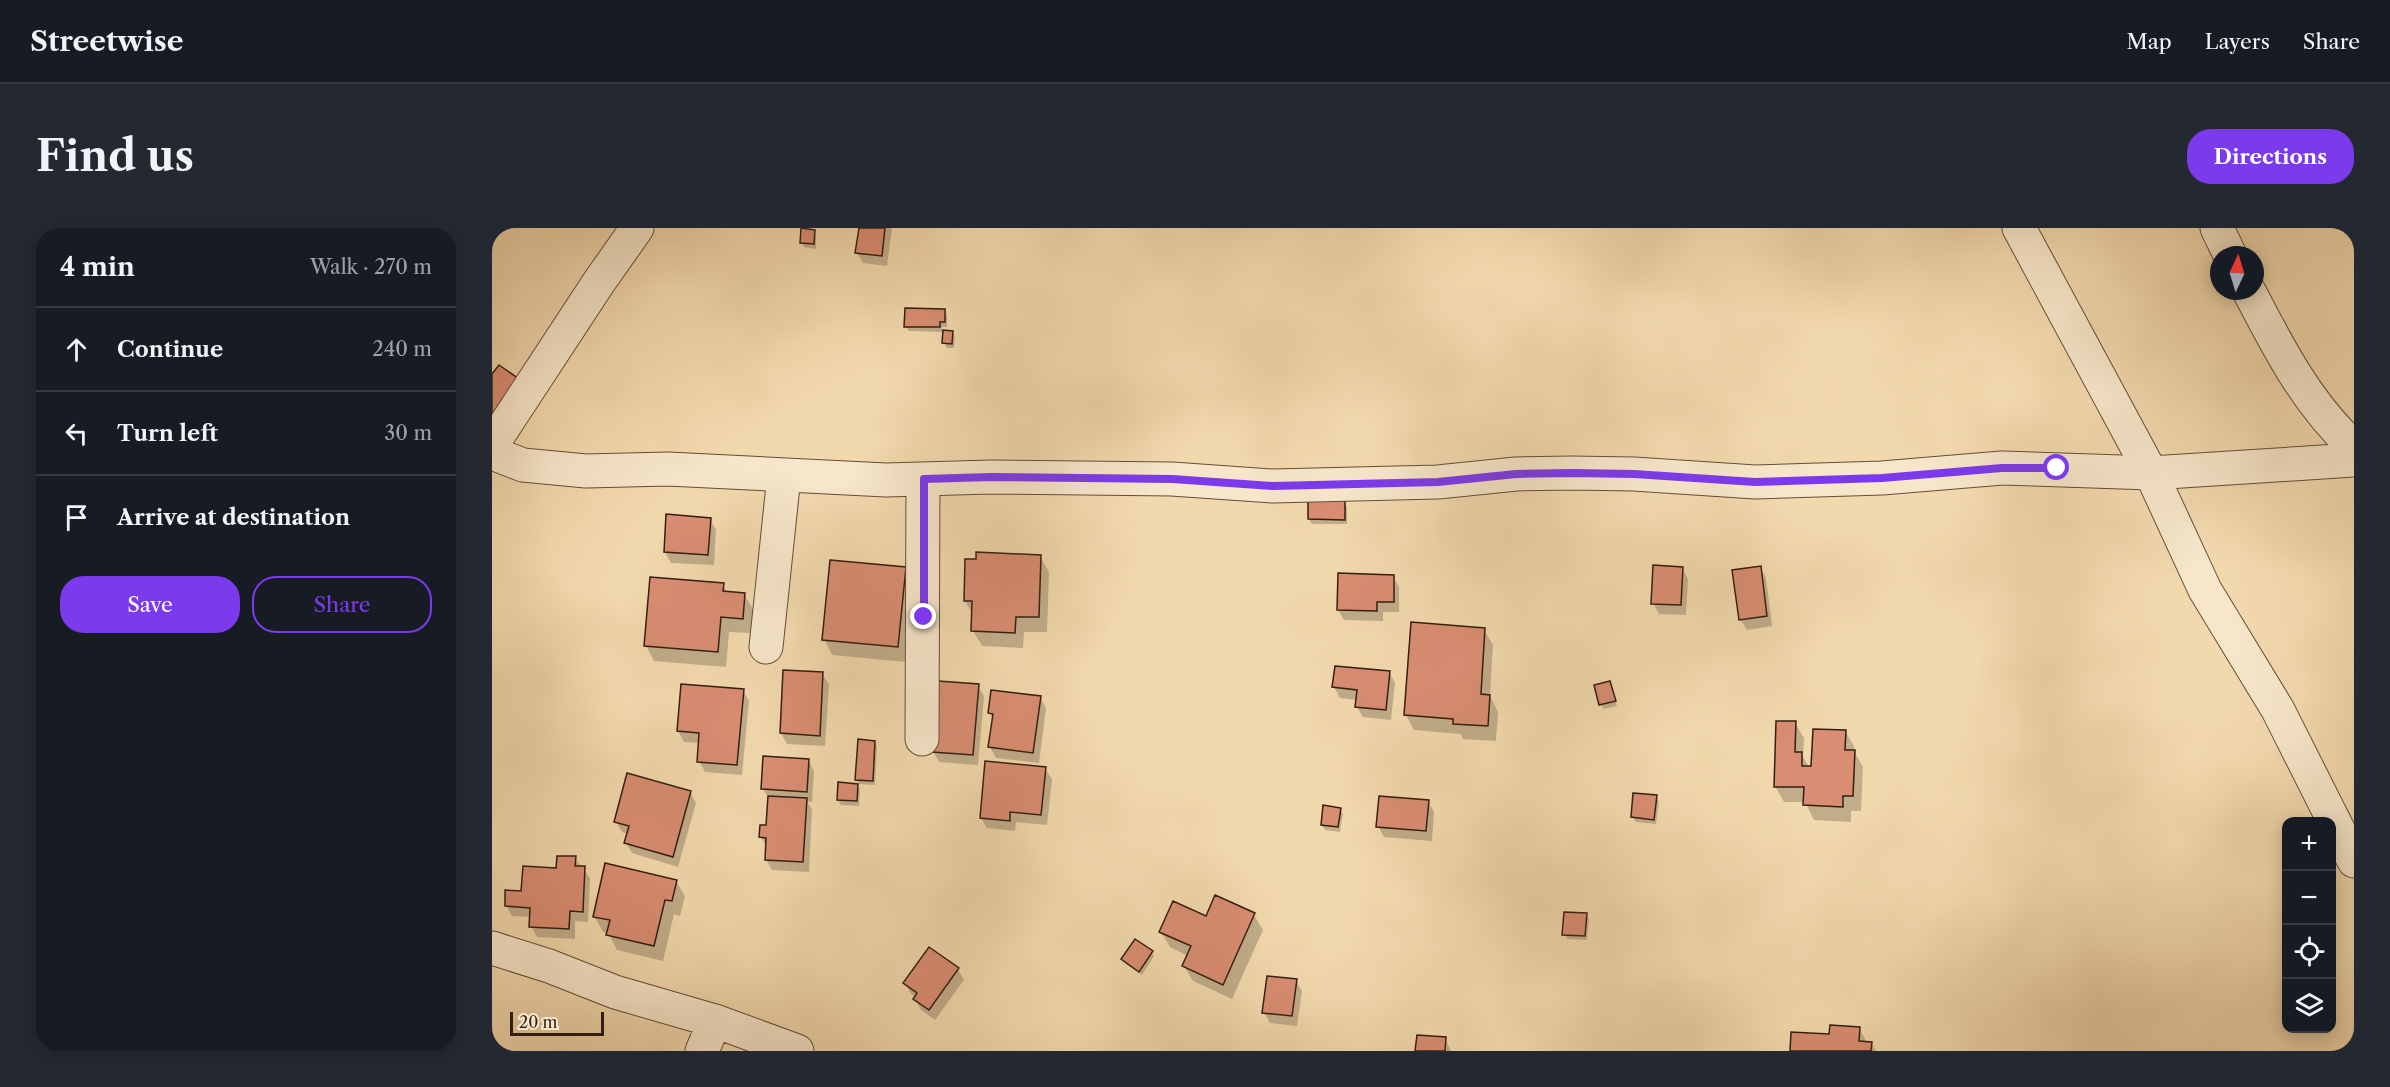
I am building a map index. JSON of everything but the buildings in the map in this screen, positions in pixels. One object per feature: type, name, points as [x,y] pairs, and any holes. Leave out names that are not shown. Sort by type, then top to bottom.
[{"type":"street","points":[[492,445],[637,228]]},
{"type":"street","points":[[2019,228],[2151,473],[2205,590],[2278,710],[2354,861]]},
{"type":"street","points":[[2217,228],[2226,246]]},
{"type":"street","points":[[2254,300],[2284,359],[2338,432],[2354,447]]},
{"type":"street","points":[[492,453],[523,465],[586,471],[668,469],[886,480],[991,477],[1172,479],[1273,486],[1438,482],[1516,474],[1572,473],[1634,474],[1755,482],[1882,478],[2002,468],[2151,473],[2354,460]]},
{"type":"street","points":[[766,647],[784,476]]},
{"type":"street","points":[[922,739],[924,479]]},
{"type":"street","points":[[492,948],[549,966],[615,992],[715,1021],[797,1051]]},
{"type":"street","points":[[702,1051],[715,1021]]},
{"type":"route","points":[[924,617],[924,479],[991,477],[1172,479],[1273,486],[1438,482],[1516,474],[1572,473],[1634,474],[1755,482],[1882,478],[2002,468],[2057,468]]}]
